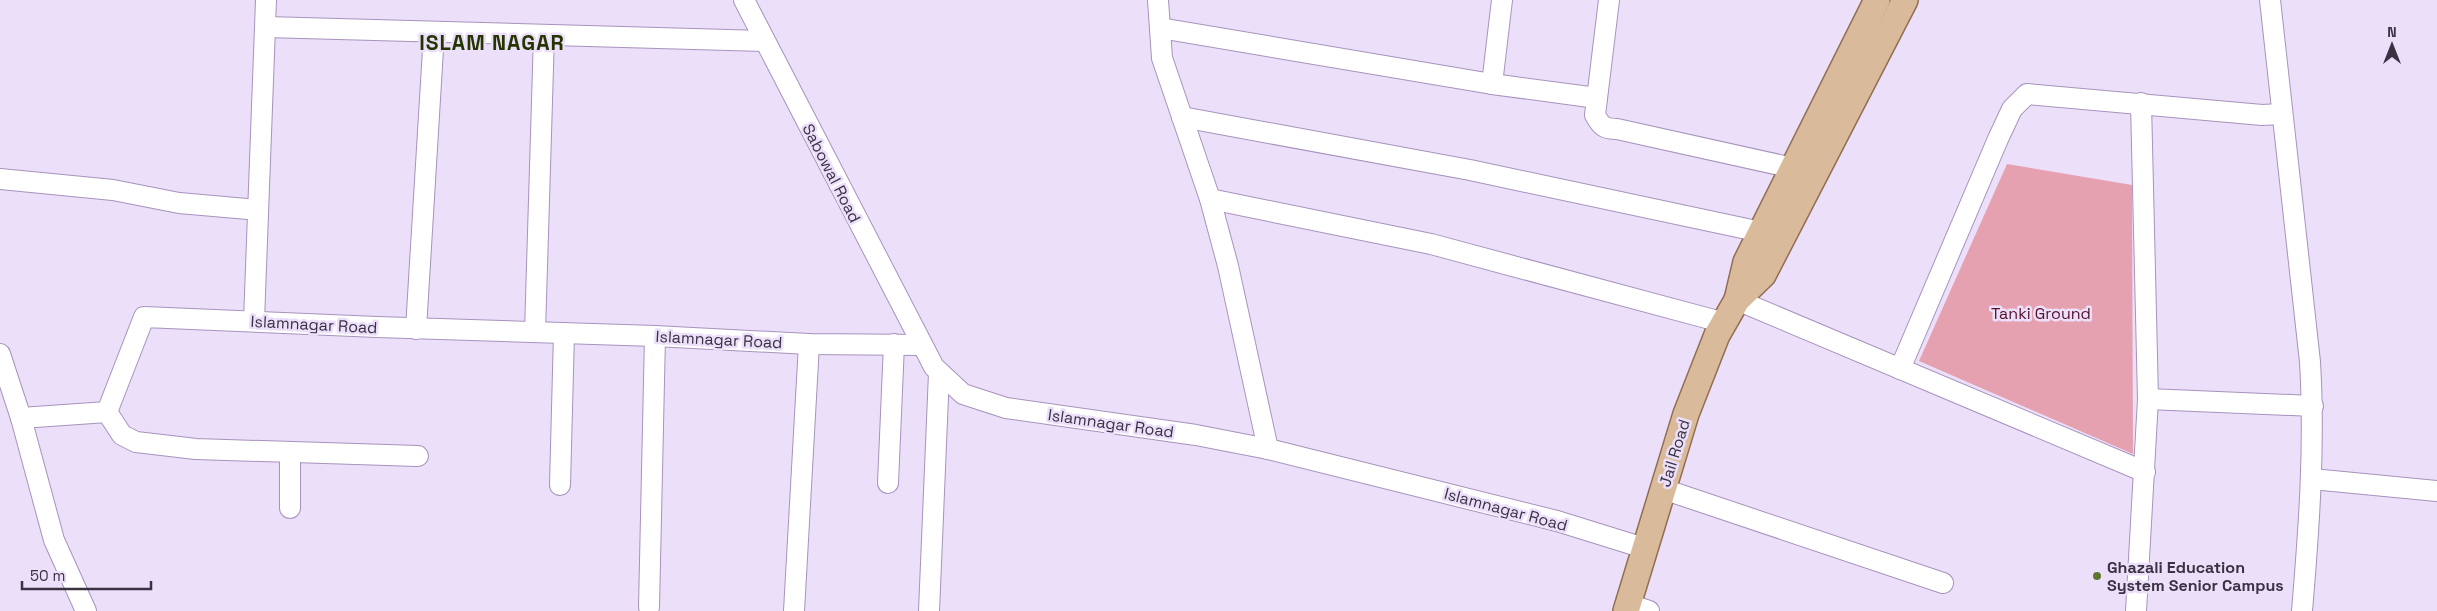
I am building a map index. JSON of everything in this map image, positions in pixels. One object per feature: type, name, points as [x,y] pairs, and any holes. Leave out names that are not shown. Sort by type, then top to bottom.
[{"type":"main road","points":[[1738,300],[1746,262],[1877,0]]},
{"type":"main road","points":[[1738,300],[1763,275],[1905,0]]},
{"type":"main road","name":"Jail Road","points":[[1634,609],[1644,548],[1686,414],[1717,335],[1738,300]]},
{"type":"street","points":[[254,321],[266,0]]},
{"type":"street","name":"Sabowal Road","points":[[744,0],[922,345]]},
{"type":"street","points":[[1158,0],[1162,58],[1210,200],[1228,266],[1268,449]]},
{"type":"street","points":[[1492,84],[1502,0]]},
{"type":"street","points":[[1609,0],[1594,115],[1600,126],[1793,168]]},
{"type":"street","points":[[2270,0],[2310,362],[2313,406],[2312,479],[2302,611]]},
{"type":"street","points":[[266,27],[764,41]]},
{"type":"street","points":[[1160,28],[1492,84],[1597,98]]},
{"type":"street","points":[[416,328],[434,33]]},
{"type":"street","points":[[535,332],[544,34]]},
{"type":"street","points":[[1900,369],[2012,109],[2026,94],[2262,115],[2282,114]]},
{"type":"street","points":[[2136,611],[2148,399],[2141,103]]},
{"type":"street","points":[[1182,117],[1470,170],[1761,232]]},
{"type":"street","points":[[0,179],[113,190],[179,203],[258,210]]},
{"type":"street","points":[[1210,200],[1431,244],[1725,322]]},
{"type":"street","points":[[1738,300],[2145,472]]},
{"type":"street","name":"Islamnagar Road","points":[[107,412],[144,317],[655,336],[809,344],[922,345],[934,367],[962,394],[1006,408],[1196,435],[1268,449],[1557,521],[1644,548]]},
{"type":"street","points":[[560,486],[564,333]]},
{"type":"street","points":[[649,607],[655,336]]},
{"type":"street","points":[[794,611],[809,344]]},
{"type":"street","points":[[888,484],[894,344]]},
{"type":"street","points":[[0,354],[21,418],[54,540],[86,611]]},
{"type":"street","points":[[929,611],[939,373]]},
{"type":"street","points":[[2148,399],[2313,406]]},
{"type":"street","points":[[21,418],[107,412],[122,435],[136,442],[196,449],[418,456]]},
{"type":"street","points":[[290,453],[290,508]]},
{"type":"street","points":[[2312,479],[2437,491]]},
{"type":"street","points":[[1663,489],[1943,583]]},
{"type":"green space","name":"Tanki Ground","points":[[2007,164],[2132,185],[2133,454],[1919,361]]},
{"type":"place","name":"Ghazali Education System Senior Campus","points":[[2097,576]]},
{"type":"district","name":"ISLAM NAGAR","points":[[492,43]]}]
